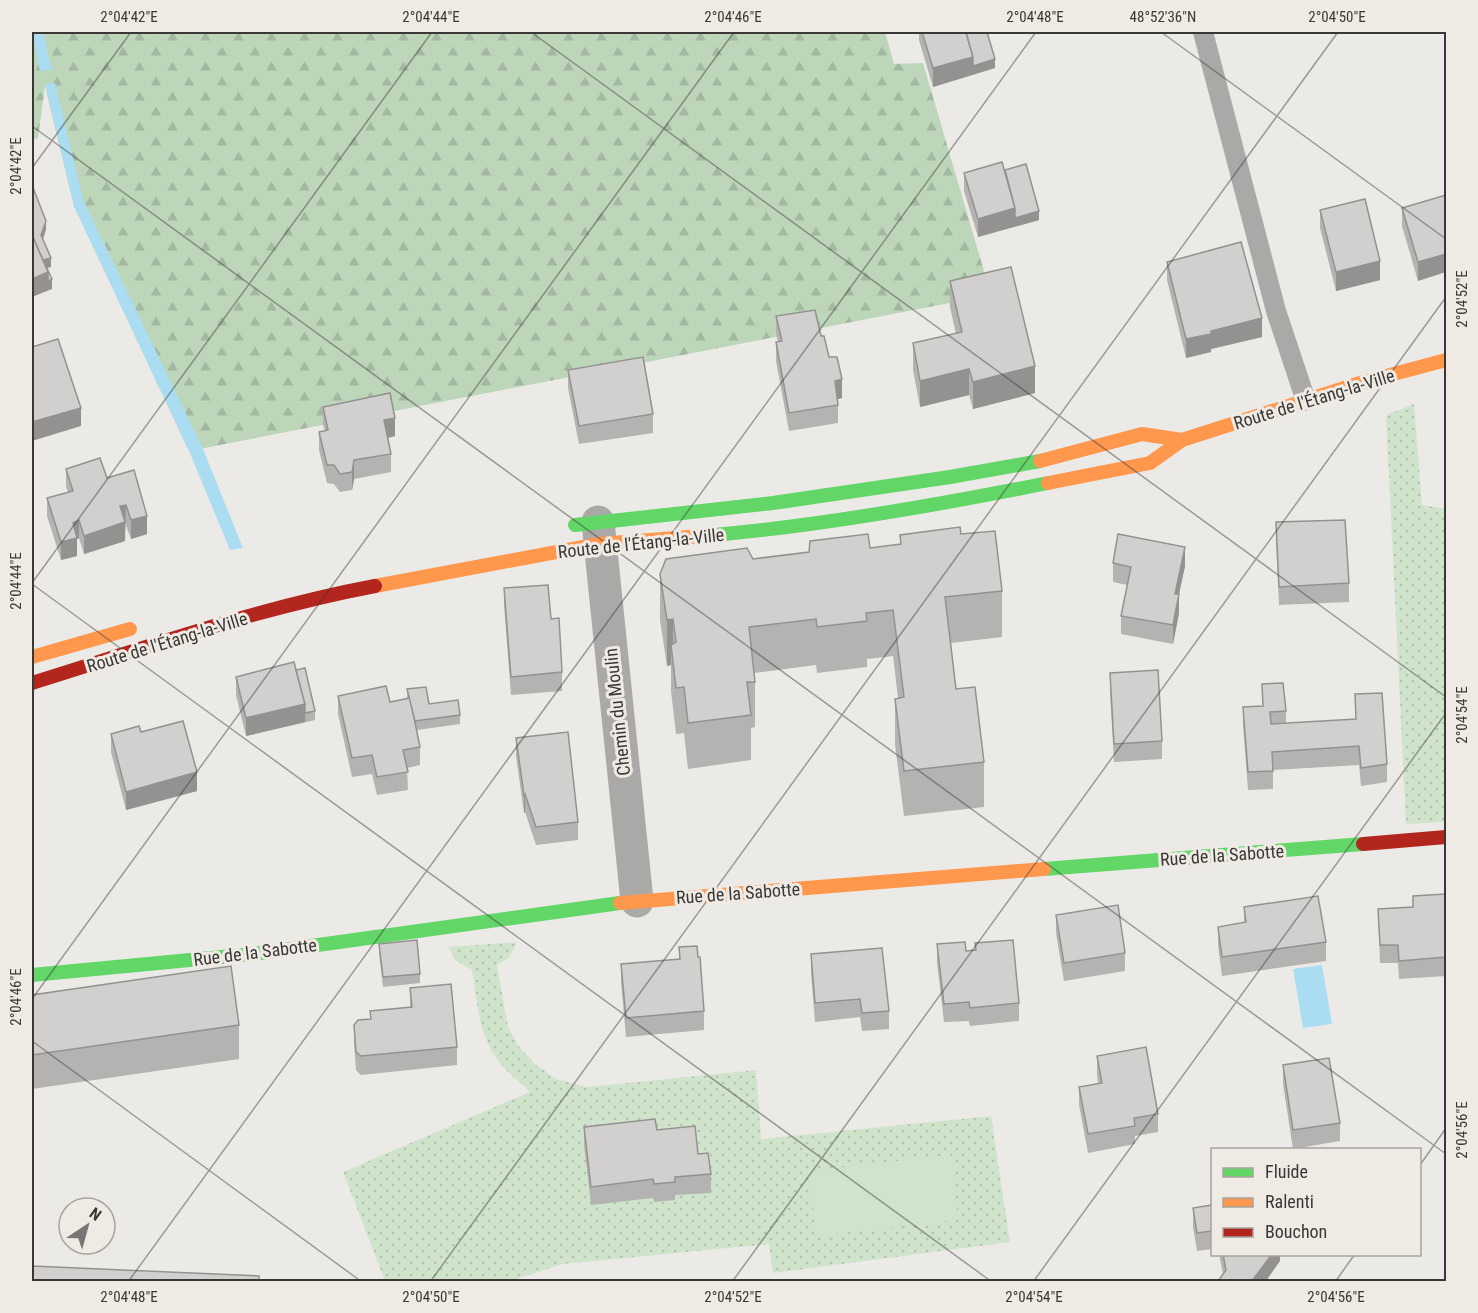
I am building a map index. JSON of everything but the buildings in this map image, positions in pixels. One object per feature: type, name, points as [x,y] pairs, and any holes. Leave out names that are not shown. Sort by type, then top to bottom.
[{"type":"street","name":"Route de l'Étang-la-Ville","points":[[562,527],[598,533],[773,530],[958,501],[1150,464],[1182,441],[1360,383],[1446,360]]},
{"type":"street","name":"Route de l'Étang-la-Ville","points":[[32,682],[207,628],[349,591],[598,533],[1035,462],[1143,434],[1182,441]]},
{"type":"street","name":"Chemin du Moulin","points":[[598,533],[637,901]]},
{"type":"street","name":"Route de l'Étang-la-Ville","points":[[32,657],[144,625]]},
{"type":"street","name":"Rue de la Sabotte","points":[[32,975],[253,954],[637,901],[1446,837]]},
{"type":"lane","points":[[1203,32],[1276,311],[1306,400]]},
{"type":"green space","points":[[32,32],[885,32],[894,64],[923,63],[991,295],[189,451],[74,206],[45,86],[38,138],[32,140]]},
{"type":"green space","points":[[1414,404],[1422,505],[1446,509],[1446,822],[1406,824],[1386,415]]},
{"type":"green space","points":[[517,942],[509,958],[497,965],[508,1027],[519,1047],[535,1064],[556,1079],[587,1087],[756,1070],[761,1139],[991,1116],[1010,1242],[773,1273],[769,1244],[563,1264],[510,1281],[385,1281],[343,1172],[530,1092],[504,1068],[491,1049],[479,1016],[472,970],[455,960],[449,947]]},
{"type":"green space","points":[[951,1155],[958,1220],[816,1236],[809,1171]]},
{"type":"water","points":[[32,32],[43,32],[52,70],[40,71]]},
{"type":"water","points":[[55,83],[83,200],[203,449],[243,548],[230,550],[189,451],[74,206],[45,84]]},
{"type":"water","points":[[1322,965],[1332,1024],[1303,1028],[1293,969]]},
{"type":"traffic: fast","points":[[575,525],[773,503],[950,477],[1040,461]]},
{"type":"traffic: fast","points":[[714,535],[882,514],[1048,483]]},
{"type":"traffic: fast","points":[[1044,869],[1363,844]]},
{"type":"traffic: fast","points":[[32,975],[253,954],[620,903]]},
{"type":"traffic: slow","points":[[1048,483],[1150,463],[1182,440],[1360,383],[1446,360]]},
{"type":"traffic: slow","points":[[1040,461],[1142,434],[1182,440]]},
{"type":"traffic: slow","points":[[375,586],[599,544],[714,535]]},
{"type":"traffic: slow","points":[[32,657],[130,629]]},
{"type":"traffic: slow","points":[[620,903],[1044,869]]},
{"type":"traffic: jam","points":[[32,683],[245,617],[375,586]]},
{"type":"traffic: jam","points":[[1363,844],[1446,837]]}]
